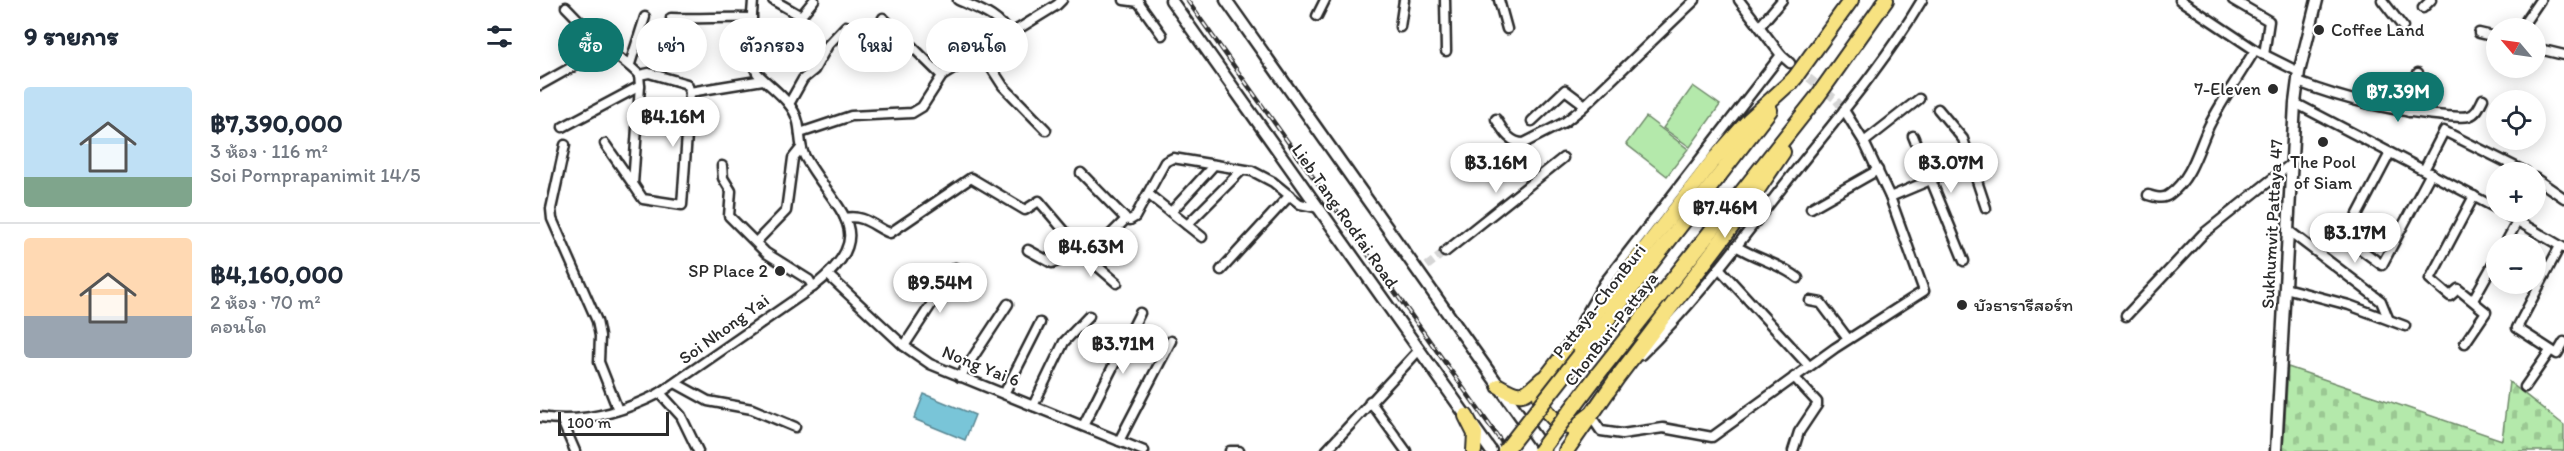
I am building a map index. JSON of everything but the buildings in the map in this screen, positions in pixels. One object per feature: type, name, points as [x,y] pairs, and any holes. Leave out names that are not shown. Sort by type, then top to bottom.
[{"type":"highway","name":"Pattaya-ChonBuri","points":[[1504,451],[1796,77],[1851,0]]},
{"type":"highway","name":"ChonBuri-Pattaya","points":[[1540,451],[1656,299],[1817,97],[1886,0]]},
{"type":"highway","points":[[1499,386],[1516,396],[1524,395],[1548,372],[1712,162],[1749,120],[1796,77]]},
{"type":"highway","points":[[1566,451],[1617,378],[1761,187],[1817,97]]},
{"type":"highway","points":[[1548,372],[1541,384],[1539,394],[1554,418],[1562,425],[1573,428],[1590,415]]},
{"type":"highway","points":[[1466,416],[1475,434],[1474,451]]},
{"type":"street","name":"Soi Nhong Yai","points":[[752,18],[753,0]]},
{"type":"street","points":[[773,0],[801,16],[814,0]]},
{"type":"street","points":[[958,0],[986,12],[993,18]]},
{"type":"street","points":[[1028,22],[1062,0]]},
{"type":"street","points":[[1124,0],[1138,1],[1162,35]]},
{"type":"street","name":"Lieb Tang Rodfai Road","points":[[1171,0],[1491,451]]},
{"type":"street","name":"Lieb Tang Rodfai Road","points":[[1226,0],[1423,269],[1499,386],[1545,451]]},
{"type":"street","points":[[1317,16],[1324,0]]},
{"type":"street","points":[[1400,27],[1404,0]]},
{"type":"street","points":[[1446,0],[1446,51]]},
{"type":"street","points":[[1499,0],[1507,29]]},
{"type":"street","points":[[1496,119],[1510,139],[1517,143],[1524,143],[1565,122],[1695,0]]},
{"type":"street","points":[[1739,0],[1781,55],[1790,63]]},
{"type":"street","points":[[1760,27],[1782,0]]},
{"type":"street","points":[[1617,378],[1671,327],[1719,268],[1844,110],[1884,57],[1922,0]]},
{"type":"street","points":[[2180,0],[2255,50],[2330,94],[2409,112],[2466,117],[2476,112],[2483,99]]},
{"type":"street","points":[[2233,0],[2269,21],[2264,55]]},
{"type":"street","name":"Sukhumvit Pattaya 47","points":[[2276,451],[2295,103],[2317,0]]},
{"type":"street","points":[[2382,0],[2403,27]]},
{"type":"street","points":[[2423,8],[2431,0]]},
{"type":"street","points":[[2528,18],[2540,0]]},
{"type":"street","points":[[566,7],[577,18]]},
{"type":"street","points":[[630,64],[645,17]]},
{"type":"street","points":[[707,20],[720,17],[752,18]]},
{"type":"street","points":[[2479,33],[2486,35]]},
{"type":"street","points":[[789,104],[802,79],[814,70],[828,45],[838,34]]},
{"type":"street","points":[[914,48],[942,76]]},
{"type":"street","points":[[2148,195],[2158,198],[2167,197],[2183,180],[2195,161],[2210,125],[2255,50]]},
{"type":"street","points":[[2546,51],[2564,55]]},
{"type":"street","points":[[1565,351],[1604,283],[1781,55]]},
{"type":"street","points":[[624,62],[630,64],[639,75],[640,86],[633,184]]},
{"type":"street","points":[[540,85],[563,72]]},
{"type":"street","name":"Soi Nhong Yai","points":[[540,417],[562,421],[633,407],[660,393],[828,276],[845,256],[849,244],[849,228],[845,218],[806,159],[801,148],[798,121],[789,104],[757,72]]},
{"type":"street","points":[[800,133],[851,116],[912,113],[922,108],[942,76],[948,72]]},
{"type":"street","points":[[994,72],[1003,86],[1046,130]]},
{"type":"street","points":[[604,144],[643,200],[682,205],[690,92],[687,84],[650,73],[639,75]]},
{"type":"street","points":[[2409,112],[2418,73]]},
{"type":"street","points":[[690,92],[763,80]]},
{"type":"street","points":[[563,127],[640,86]]},
{"type":"street","points":[[1532,121],[1565,90],[1585,105]]},
{"type":"street","points":[[1863,142],[1919,99]]},
{"type":"street","points":[[2295,103],[2486,203]]},
{"type":"street","points":[[1938,109],[1963,139],[1986,208]]},
{"type":"street","points":[[1590,415],[1601,431],[1622,434],[1663,429],[1712,437],[1848,339],[1924,291],[1890,197],[1878,170],[1844,110]]},
{"type":"street","points":[[2390,153],[2347,235],[2351,242],[2382,266],[2428,172],[2444,131],[2506,162]]},
{"type":"street","points":[[1913,136],[1964,261]]},
{"type":"street","points":[[566,145],[552,209],[552,219],[597,321],[600,336],[599,362],[618,410]]},
{"type":"street","points":[[756,242],[786,211],[793,158],[801,148]]},
{"type":"street","points":[[1445,252],[1563,158]]},
{"type":"street","points":[[1028,250],[1052,263],[1087,252],[1126,219],[1130,220],[1134,217],[1168,159],[1214,165],[1262,175],[1300,204],[1319,208]]},
{"type":"street","points":[[1890,197],[1930,178],[1971,163]]},
{"type":"street","points":[[2126,316],[2203,234],[2291,164]]},
{"type":"street","points":[[1171,212],[1214,165]]},
{"type":"street","points":[[722,166],[723,178],[731,191],[729,216],[766,254],[809,280],[813,287]]},
{"type":"street","points":[[1187,225],[1242,170]]},
{"type":"street","points":[[1811,208],[1878,170]]},
{"type":"street","points":[[1081,173],[1126,219]]},
{"type":"street","points":[[845,218],[857,217],[868,220],[890,233],[972,178],[1025,210],[1039,201],[1087,252],[1094,255],[1095,264],[1118,283]]},
{"type":"street","points":[[2546,186],[2564,198]]},
{"type":"street","points":[[1148,194],[1202,237]]},
{"type":"street","points":[[1221,270],[1290,195]]},
{"type":"street","points":[[2465,343],[2486,312],[2458,289],[2450,296],[2430,279],[2474,196]]},
{"type":"street","points":[[2521,222],[2562,247],[2517,328],[2557,354],[2564,342]]},
{"type":"street","points":[[2289,231],[2381,301],[2388,318]]},
{"type":"street","points":[[1736,246],[1751,256],[1789,271],[1798,278]]},
{"type":"street","points":[[904,346],[955,268]]},
{"type":"street","points":[[1719,268],[1809,366]]},
{"type":"street","name":"Nong Yai 6","points":[[828,276],[904,346],[930,364],[1144,451]]},
{"type":"street","points":[[2473,300],[2486,277]]},
{"type":"street","points":[[2286,288],[2388,318],[2405,326]]},
{"type":"street","points":[[1810,301],[1821,303],[1848,339]]},
{"type":"street","points":[[960,376],[1008,304]]},
{"type":"street","points":[[1083,426],[1140,313]]},
{"type":"street","points":[[1033,406],[1064,342],[1089,316]]},
{"type":"street","points":[[1004,394],[1040,323]]},
{"type":"street","points":[[1119,441],[1171,341]]},
{"type":"street","points":[[1326,451],[1419,350]]},
{"type":"street","points":[[2525,387],[2550,351]]},
{"type":"street","points":[[1792,451],[1795,440],[1817,405],[1817,402],[1794,377]]},
{"type":"street","points":[[676,384],[708,401],[752,409],[795,427]]},
{"type":"street","points":[[660,393],[681,416],[698,451]]},
{"type":"street","points":[[1370,401],[1406,451]]},
{"type":"street","points":[[562,421],[575,451]]},
{"type":"street","points":[[1230,451],[1233,449],[1239,451]]},
{"type":"green space","points":[[1693,86],[1720,105],[1690,147],[1663,128]]},
{"type":"green space","points":[[1646,117],[1688,149],[1667,176],[1626,144]]},
{"type":"green space","points":[[2288,367],[2502,440],[2509,382],[2564,425],[2564,451],[2283,451]]},
{"type":"water","points":[[924,394],[975,415],[965,440],[914,419]]},
{"type":"tunnel","points":[[1790,63],[1835,99],[1844,110]]},
{"type":"tunnel","points":[[1427,266],[1445,252]]},
{"type":"railway","points":[[1187,0],[1508,451]]},
{"type":"place","name":"Coffee Land","points":[[2319,30]]},
{"type":"place","name":"7-Eleven","points":[[2273,89]]},
{"type":"place","name":"The Pool of Siam","points":[[2323,142]]},
{"type":"place","name":"SP Place 2","points":[[780,271]]},
{"type":"place","name":"บัวธารารีสอร์ท","points":[[1962,305]]}]
